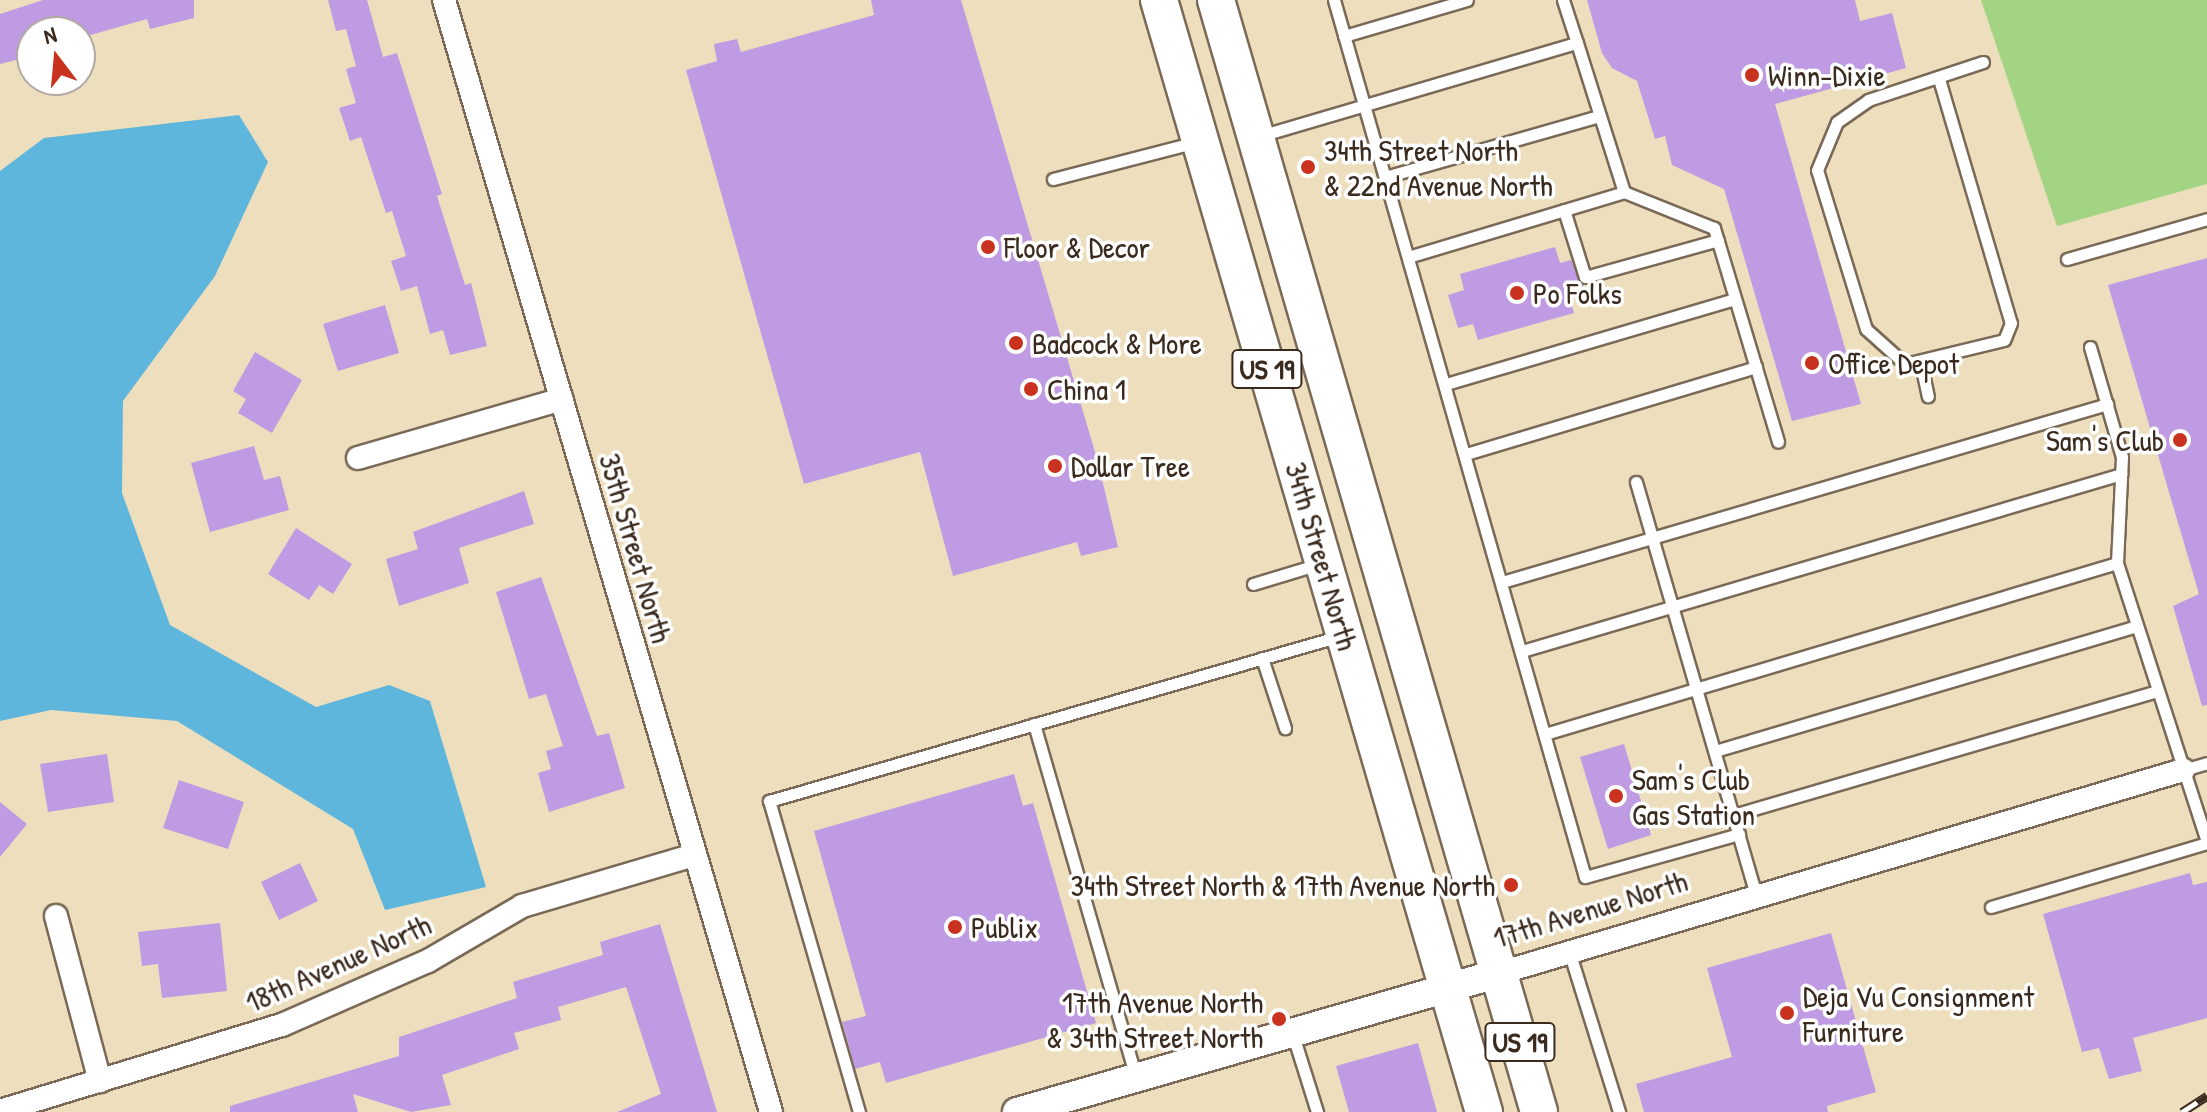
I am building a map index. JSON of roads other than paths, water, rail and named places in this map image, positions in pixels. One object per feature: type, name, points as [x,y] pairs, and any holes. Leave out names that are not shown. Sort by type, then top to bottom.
[{"type":"highway","name":"34th Street North","points":[[1159,0],[1484,1112]]},
{"type":"highway","name":"34th Street North","points":[[1216,0],[1539,1112]]},
{"type":"highway","points":[[1201,141],[1256,138]]},
{"type":"street","name":"35th Street North","points":[[444,0],[771,1112]]},
{"type":"street","points":[[358,458],[562,399]]},
{"type":"street","name":"17th Avenue North","points":[[1017,1112],[1500,973],[1756,894],[2183,770]]},
{"type":"street","name":"18th Avenue North","points":[[0,1111],[282,1025],[428,961],[522,906],[694,855]]},
{"type":"street","points":[[56,916],[100,1081]]},
{"type":"lane","points":[[1334,0],[1585,877],[1739,834]]},
{"type":"lane","points":[[1344,36],[1467,0]]},
{"type":"lane","points":[[1563,0],[1624,192]]},
{"type":"lane","points":[[1256,138],[1577,43]]},
{"type":"lane","points":[[1939,79],[2011,323],[2004,340],[1921,364],[1905,364],[1866,329],[1817,170],[1837,122],[1868,100],[1983,62]]},
{"type":"lane","points":[[1385,177],[1599,116]]},
{"type":"lane","points":[[1053,179],[1201,141]]},
{"type":"lane","points":[[1408,257],[1624,192],[1714,228],[1778,442]]},
{"type":"lane","points":[[1564,210],[1585,277],[1718,240]]},
{"type":"lane","points":[[2067,259],[2207,219]]},
{"type":"lane","points":[[1446,384],[1735,299]]},
{"type":"lane","points":[[1991,907],[2207,842],[2117,563],[2122,457],[2090,347]]},
{"type":"lane","points":[[1921,364],[1928,396]]},
{"type":"lane","points":[[1466,454],[1756,367]]},
{"type":"lane","points":[[1502,582],[2107,404]]},
{"type":"lane","points":[[1522,651],[2121,474]]},
{"type":"lane","points":[[1636,482],[1756,894]]},
{"type":"lane","points":[[1253,584],[1324,563]]},
{"type":"lane","points":[[1545,734],[2117,563]]},
{"type":"lane","points":[[1715,751],[2137,626]]},
{"type":"lane","points":[[859,1112],[769,801],[1345,634]]},
{"type":"lane","points":[[1262,658],[1285,728]]},
{"type":"lane","points":[[1733,815],[2157,691]]},
{"type":"lane","points":[[1034,724],[1136,1077]]},
{"type":"lane","points":[[2183,770],[2207,763]]},
{"type":"lane","points":[[1569,951],[1619,1112]]},
{"type":"lane","points":[[1292,1031],[1317,1112]]},
{"type":"water","points":[[239,115],[268,162],[215,276],[123,401],[122,493],[170,625],[316,707],[389,685],[430,701],[486,887],[385,910],[353,829],[177,721],[51,710],[0,721],[0,171],[44,138]]},
{"type":"railway","points":[[2182,1112],[2207,1096]]},
{"type":"place","name":"Winn-Dixie","points":[[1752,75]]},
{"type":"place","name":"34th Street North & 22nd Avenue North","points":[[1308,167]]},
{"type":"place","name":"Floor & Decor","points":[[988,247]]},
{"type":"place","name":"Po Folks","points":[[1517,293]]},
{"type":"place","name":"Badcock & More","points":[[1016,343]]},
{"type":"place","name":"Office Depot","points":[[1812,363]]},
{"type":"place","name":"China 1","points":[[1031,389]]},
{"type":"place","name":"Sam's Club","points":[[2180,440]]},
{"type":"place","name":"Dollar Tree","points":[[1055,466]]},
{"type":"place","name":"Sam's Club Gas Station","points":[[1616,796]]},
{"type":"place","name":"34th Street North & 17th Avenue North","points":[[1511,885]]},
{"type":"place","name":"Publix","points":[[955,927]]},
{"type":"place","name":"Deja Vu Consignment Furniture","points":[[1787,1013]]},
{"type":"place","name":"17th Avenue North & 34th Street North","points":[[1279,1019]]}]
